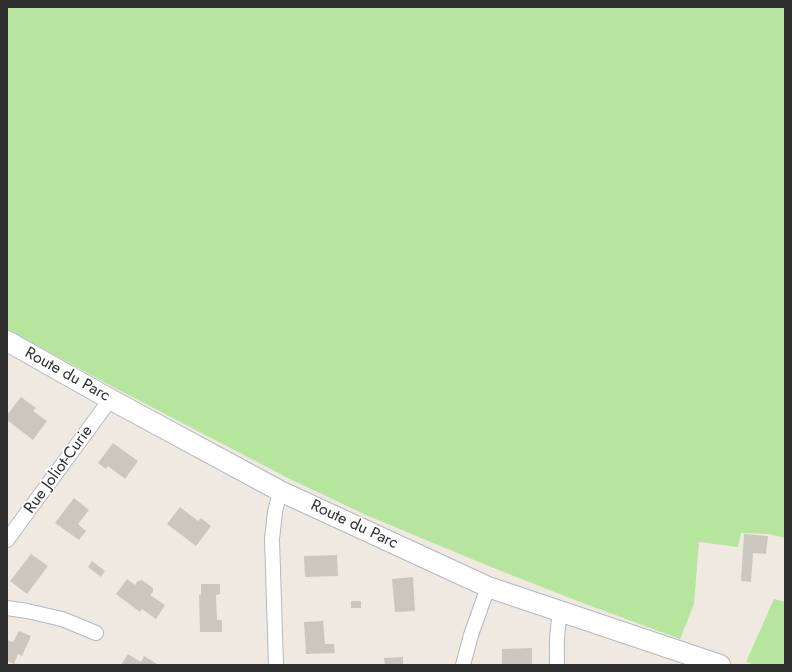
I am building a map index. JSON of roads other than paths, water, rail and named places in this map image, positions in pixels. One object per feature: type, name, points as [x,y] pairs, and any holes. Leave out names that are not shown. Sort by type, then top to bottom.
[{"type":"street","name":"Route du Parc","points":[[7,341],[108,398],[280,491],[488,587],[720,665]]},
{"type":"street","name":"Rue Joliot-Curie","points":[[7,540],[104,408],[108,398]]},
{"type":"street","points":[[276,665],[272,539],[275,512],[280,491]]},
{"type":"street","points":[[463,665],[471,635],[488,587]]},
{"type":"street","points":[[7,608],[62,619],[96,633]]},
{"type":"street","points":[[557,665],[557,638],[561,611]]}]
